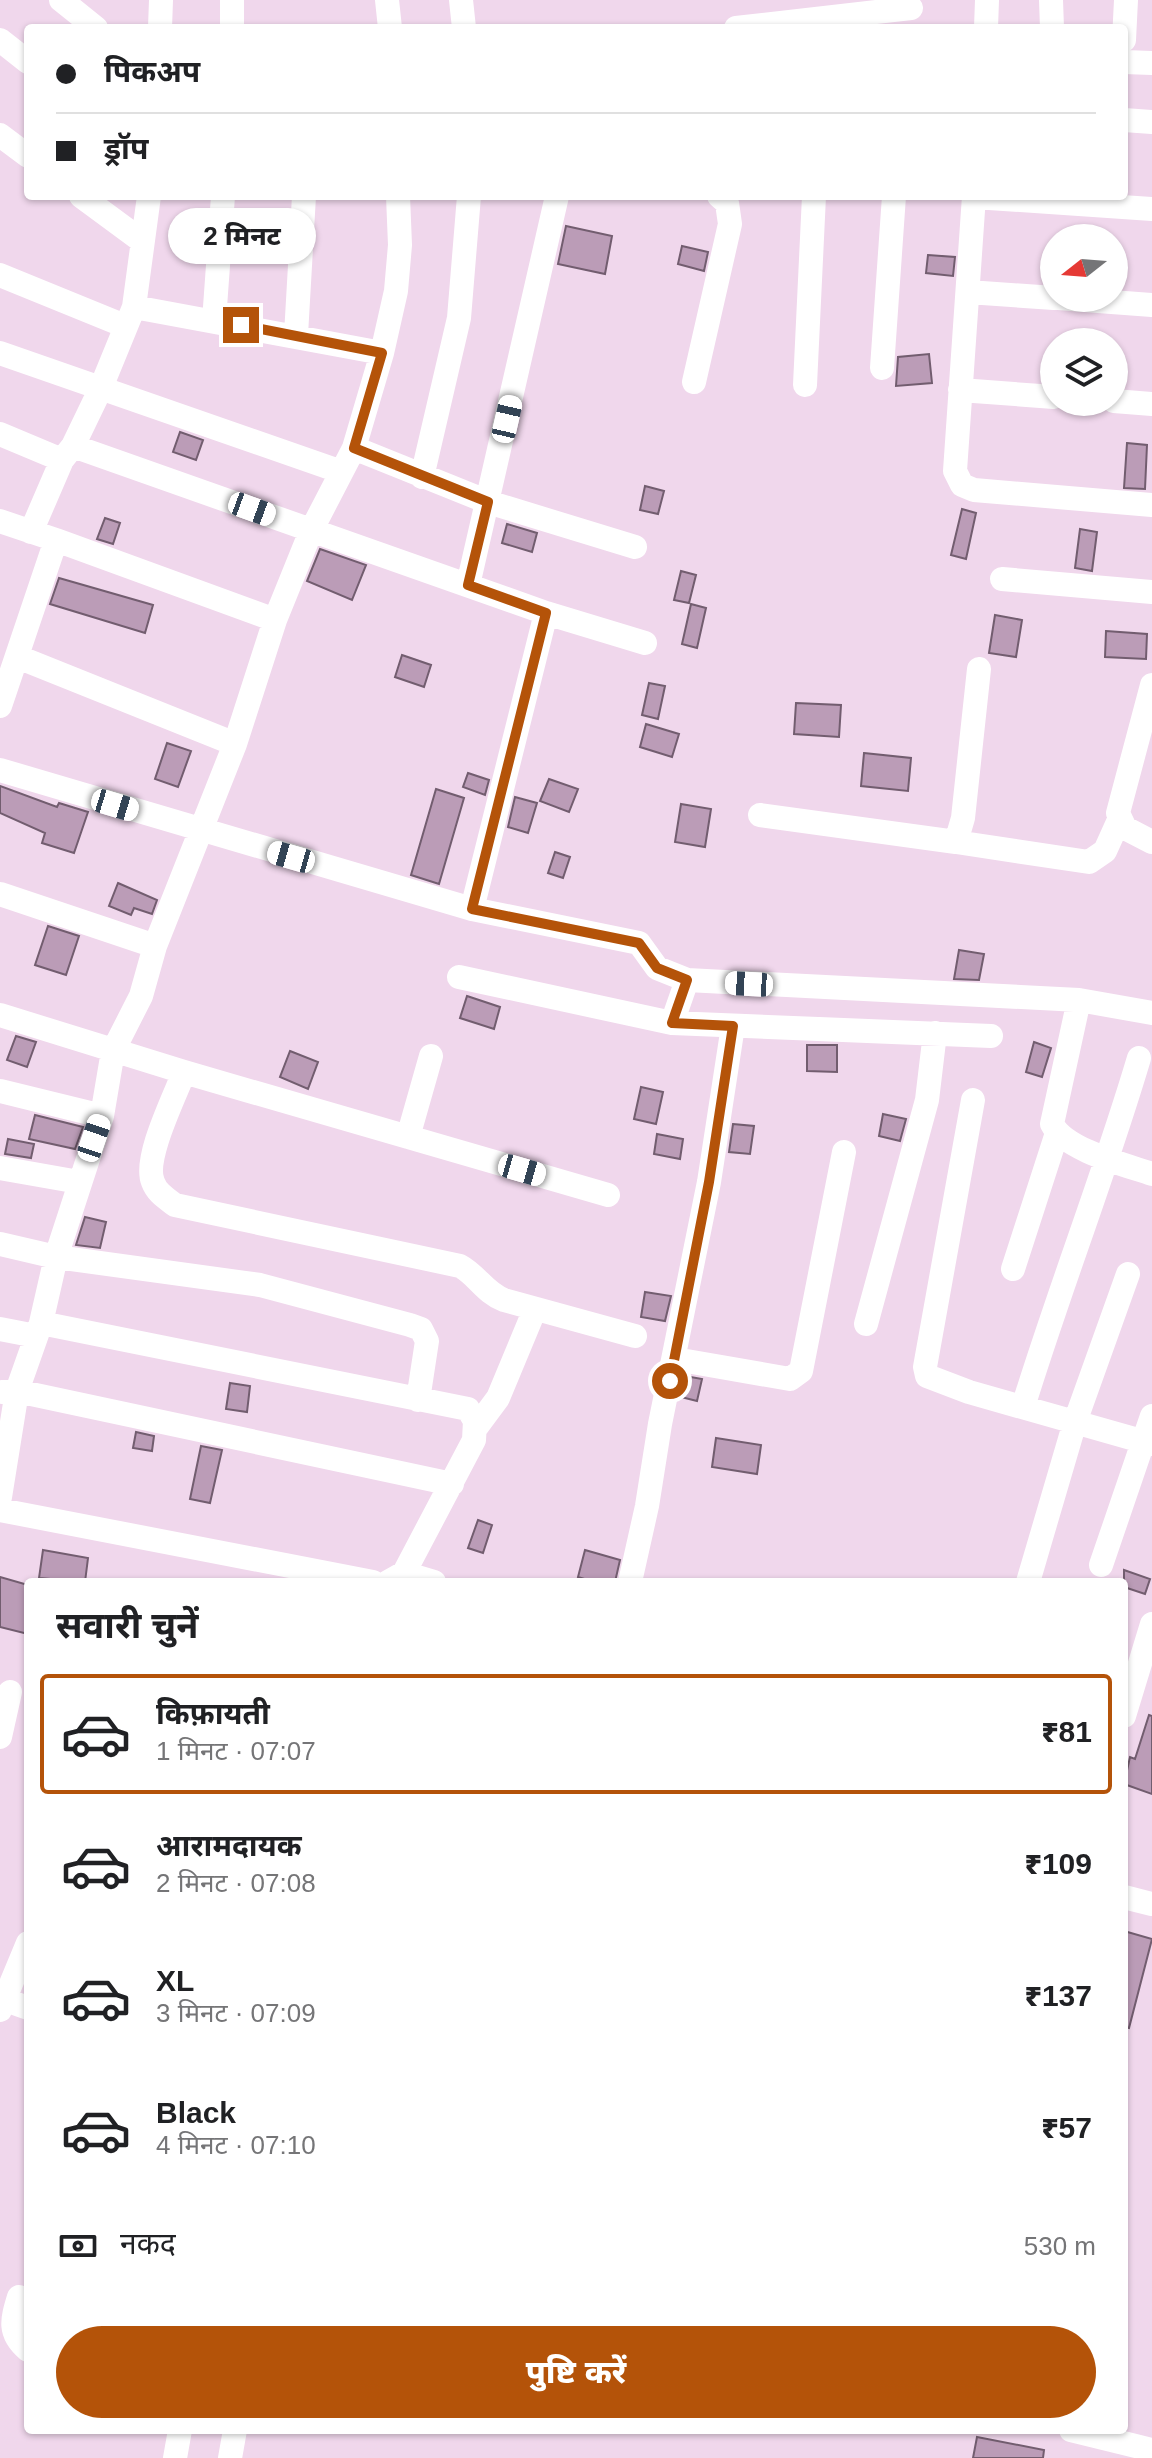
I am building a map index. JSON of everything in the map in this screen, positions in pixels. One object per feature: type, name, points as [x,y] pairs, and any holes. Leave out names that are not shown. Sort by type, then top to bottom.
[{"type":"street","points":[[61,0],[91,24]]},
{"type":"street","points":[[160,24],[161,0]]},
{"type":"street","points":[[232,0],[232,24]]},
{"type":"street","points":[[387,0],[390,24]]},
{"type":"street","points":[[461,0],[464,24]]},
{"type":"street","points":[[986,24],[987,0]]},
{"type":"street","points":[[1051,0],[1052,24]]},
{"type":"street","points":[[1125,24],[1126,0]]},
{"type":"street","points":[[822,24],[910,12]]},
{"type":"street","points":[[0,40],[24,59]]},
{"type":"street","points":[[1128,62],[1152,63]]},
{"type":"street","points":[[1128,120],[1152,122]]},
{"type":"street","points":[[0,135],[24,153]]},
{"type":"street","points":[[86,200],[142,241]]},
{"type":"street","points":[[31,532],[100,390],[130,317],[148,200]]},
{"type":"street","points":[[214,321],[223,200]]},
{"type":"street","points":[[296,335],[304,200]]},
{"type":"street","points":[[1,1481],[9,1392],[39,1330],[56,1257],[102,1116],[113,1051],[141,996],[155,946],[235,744],[275,620],[311,531],[339,471],[354,448],[382,353],[396,291],[400,245],[398,200]]},
{"type":"street","points":[[422,477],[459,318],[469,200]]},
{"type":"street","points":[[468,585],[556,200]]},
{"type":"street","points":[[694,382],[730,224],[727,203],[724,200]]},
{"type":"street","points":[[805,385],[814,200]]},
{"type":"street","points":[[882,368],[894,200]]},
{"type":"street","points":[[974,200],[955,471],[962,485],[974,490],[1152,505]]},
{"type":"street","points":[[1029,200],[1152,209]]},
{"type":"street","points":[[0,275],[130,317],[214,321],[382,353]]},
{"type":"street","points":[[968,292],[1040,297]]},
{"type":"street","points":[[1128,303],[1152,305]]},
{"type":"street","points":[[0,353],[339,471]]},
{"type":"street","points":[[960,390],[1040,396]]},
{"type":"street","points":[[1128,402],[1152,404]]},
{"type":"street","points":[[0,434],[311,531],[546,613],[645,643]]},
{"type":"street","points":[[354,448],[488,502],[635,547]]},
{"type":"street","points":[[0,521],[275,620]]},
{"type":"street","points":[[0,706],[56,540]]},
{"type":"street","points":[[1002,579],[1152,592]]},
{"type":"street","points":[[472,909],[546,613]]},
{"type":"street","points":[[18,657],[235,744]]},
{"type":"street","points":[[956,842],[963,818],[979,669]]},
{"type":"street","points":[[760,815],[1089,862],[1105,851],[1119,820],[1119,807],[1152,685]]},
{"type":"street","points":[[0,770],[472,909],[639,943],[657,968],[687,980],[1079,1000],[1152,1013]]},
{"type":"street","points":[[1119,820],[1125,828],[1152,842]]},
{"type":"street","points":[[0,894],[155,946]]},
{"type":"street","points":[[459,977],[672,1023],[991,1036]]},
{"type":"street","points":[[672,1023],[687,980]]},
{"type":"street","points":[[1013,1269],[1057,1133],[1052,1114],[1079,1000]]},
{"type":"street","points":[[0,1015],[113,1051],[608,1195]]},
{"type":"street","points":[[631,1578],[709,1182],[733,1026]]},
{"type":"street","points":[[866,1324],[927,1100],[935,1033]]},
{"type":"street","points":[[408,1137],[431,1056]]},
{"type":"street","points":[[1023,1407],[1054,1307],[1109,1160],[1139,1058]]},
{"type":"street","points":[[184,1072],[152,1159],[151,1180],[160,1194],[175,1205],[460,1266],[473,1273],[491,1295],[635,1336]]},
{"type":"street","points":[[0,1091],[102,1116]]},
{"type":"street","points":[[973,1100],[925,1367],[927,1376],[935,1381],[1148,1443]]},
{"type":"street","points":[[1057,1133],[1109,1160],[1152,1174]]},
{"type":"street","points":[[675,1359],[790,1379],[801,1371],[844,1152]]},
{"type":"street","points":[[0,1168],[79,1182]]},
{"type":"street","points":[[0,1244],[56,1257],[260,1285],[421,1329],[427,1341],[418,1400]]},
{"type":"street","points":[[1029,1578],[1075,1422],[1128,1274]]},
{"type":"street","points":[[475,1429],[498,1398],[535,1309]]},
{"type":"street","points":[[0,1329],[39,1330],[468,1409],[475,1421],[474,1440],[452,1484],[396,1577]]},
{"type":"street","points":[[9,1392],[452,1484]]},
{"type":"street","points":[[1101,1565],[1148,1443],[1152,1416]]},
{"type":"street","points":[[0,1510],[352,1578]]},
{"type":"street","points":[[1128,1703],[1152,1624]]},
{"type":"street","points":[[0,1737],[13,1692]]},
{"type":"street","points":[[1128,1898],[1152,1904]]},
{"type":"street","points":[[24,1952],[1,2002],[24,2007]]},
{"type":"street","points":[[19,2297],[12,2331],[24,2345]]},
{"type":"street","points":[[175,2458],[179,2434]]},
{"type":"street","points":[[230,2458],[234,2434]]},
{"type":"street","points":[[1087,2434],[1152,2450]]},
{"type":"building","points":[[566,226],[612,236],[605,274],[558,264]]},
{"type":"building","points":[[682,246],[708,252],[704,271],[678,264]]},
{"type":"building","points":[[928,255],[955,257],[953,276],[926,273]]},
{"type":"building","points":[[929,354],[932,383],[896,386],[898,357]]},
{"type":"building","points":[[180,432],[203,440],[196,460],[173,452]]},
{"type":"building","points":[[1127,443],[1147,445],[1145,489],[1124,488]]},
{"type":"building","points":[[645,486],[664,491],[658,514],[640,510]]},
{"type":"building","points":[[962,509],[976,513],[966,559],[951,555]]},
{"type":"building","points":[[105,518],[120,523],[113,544],[97,539]]},
{"type":"building","points":[[507,524],[537,533],[532,552],[502,543]]},
{"type":"building","points":[[1080,529],[1097,532],[1092,571],[1075,568]]},
{"type":"building","points":[[320,549],[366,565],[352,600],[307,581]]},
{"type":"building","points":[[681,571],[696,575],[689,603],[674,600]]},
{"type":"building","points":[[59,578],[153,605],[145,633],[50,604]]},
{"type":"building","points":[[691,604],[706,608],[697,648],[682,644]]},
{"type":"building","points":[[995,615],[1022,620],[1016,657],[989,653]]},
{"type":"building","points":[[1106,631],[1147,634],[1146,659],[1105,657]]},
{"type":"building","points":[[402,655],[431,665],[424,687],[395,677]]},
{"type":"building","points":[[649,683],[665,686],[658,719],[642,715]]},
{"type":"building","points":[[796,703],[841,705],[839,737],[794,734]]},
{"type":"building","points":[[646,724],[679,734],[672,757],[640,747]]},
{"type":"building","points":[[167,743],[191,751],[178,787],[155,779]]},
{"type":"building","points":[[864,753],[911,758],[908,791],[861,786]]},
{"type":"building","points":[[468,773],[489,780],[485,795],[463,787]]},
{"type":"building","points":[[549,779],[578,789],[569,812],[540,801]]},
{"type":"building","points":[[0,786],[57,807],[59,803],[88,812],[74,853],[42,843],[45,833],[0,813]]},
{"type":"building","points":[[436,789],[464,798],[439,884],[411,875]]},
{"type":"building","points":[[515,797],[537,803],[528,833],[508,827]]},
{"type":"building","points":[[681,804],[711,809],[705,847],[675,842]]},
{"type":"building","points":[[555,852],[570,857],[563,878],[548,873]]},
{"type":"building","points":[[118,883],[157,900],[152,914],[134,908],[131,915],[109,906]]},
{"type":"building","points":[[48,926],[79,936],[66,975],[35,965]]},
{"type":"building","points":[[959,950],[984,954],[979,980],[954,979]]},
{"type":"building","points":[[467,996],[500,1007],[494,1029],[460,1018]]},
{"type":"building","points":[[16,1036],[36,1042],[27,1067],[7,1060]]},
{"type":"building","points":[[1034,1042],[1051,1048],[1042,1077],[1026,1072]]},
{"type":"building","points":[[807,1045],[837,1045],[837,1072],[807,1071]]},
{"type":"building","points":[[290,1051],[318,1062],[308,1089],[280,1077]]},
{"type":"building","points":[[641,1087],[663,1092],[656,1124],[634,1119]]},
{"type":"building","points":[[883,1114],[906,1119],[900,1141],[879,1136]]},
{"type":"building","points":[[35,1115],[83,1127],[75,1149],[29,1139]]},
{"type":"building","points":[[733,1124],[754,1126],[750,1154],[729,1152]]},
{"type":"building","points":[[657,1134],[683,1139],[680,1159],[654,1154]]},
{"type":"building","points":[[8,1139],[34,1144],[31,1158],[5,1154]]},
{"type":"building","points":[[85,1217],[106,1222],[100,1248],[76,1245]]},
{"type":"building","points":[[645,1292],[671,1296],[665,1321],[641,1317]]},
{"type":"building","points":[[685,1376],[702,1379],[697,1401],[681,1397]]},
{"type":"building","points":[[230,1383],[250,1386],[247,1412],[226,1409]]},
{"type":"building","points":[[136,1432],[154,1436],[152,1451],[133,1448]]},
{"type":"building","points":[[716,1438],[761,1445],[757,1474],[712,1467]]},
{"type":"building","points":[[201,1446],[222,1450],[210,1503],[190,1499]]},
{"type":"building","points":[[478,1520],[492,1525],[483,1553],[468,1548]]},
{"type":"building","points":[[43,1550],[88,1558],[86,1578],[39,1578]]},
{"type":"building","points":[[585,1550],[620,1560],[616,1578],[578,1577]]},
{"type":"building","points":[[1124,1570],[1150,1579],[1145,1594],[1128,1588],[1128,1578],[1124,1578]]},
{"type":"building","points":[[0,1577],[24,1584],[24,1633],[0,1627]]},
{"type":"building","points":[[1149,1715],[1152,1716],[1152,1794],[1128,1785],[1130,1757],[1135,1759]]},
{"type":"building","points":[[1128,1932],[1152,1939],[1128,2028]]},
{"type":"building","points":[[977,2437],[1044,2450],[1043,2458],[973,2458]]},
{"type":"route","points":[[241,325],[382,353],[354,448],[488,502],[468,585],[546,613],[472,909],[639,943],[657,968],[687,980],[672,1023],[733,1026],[709,1182],[670,1381]]}]
